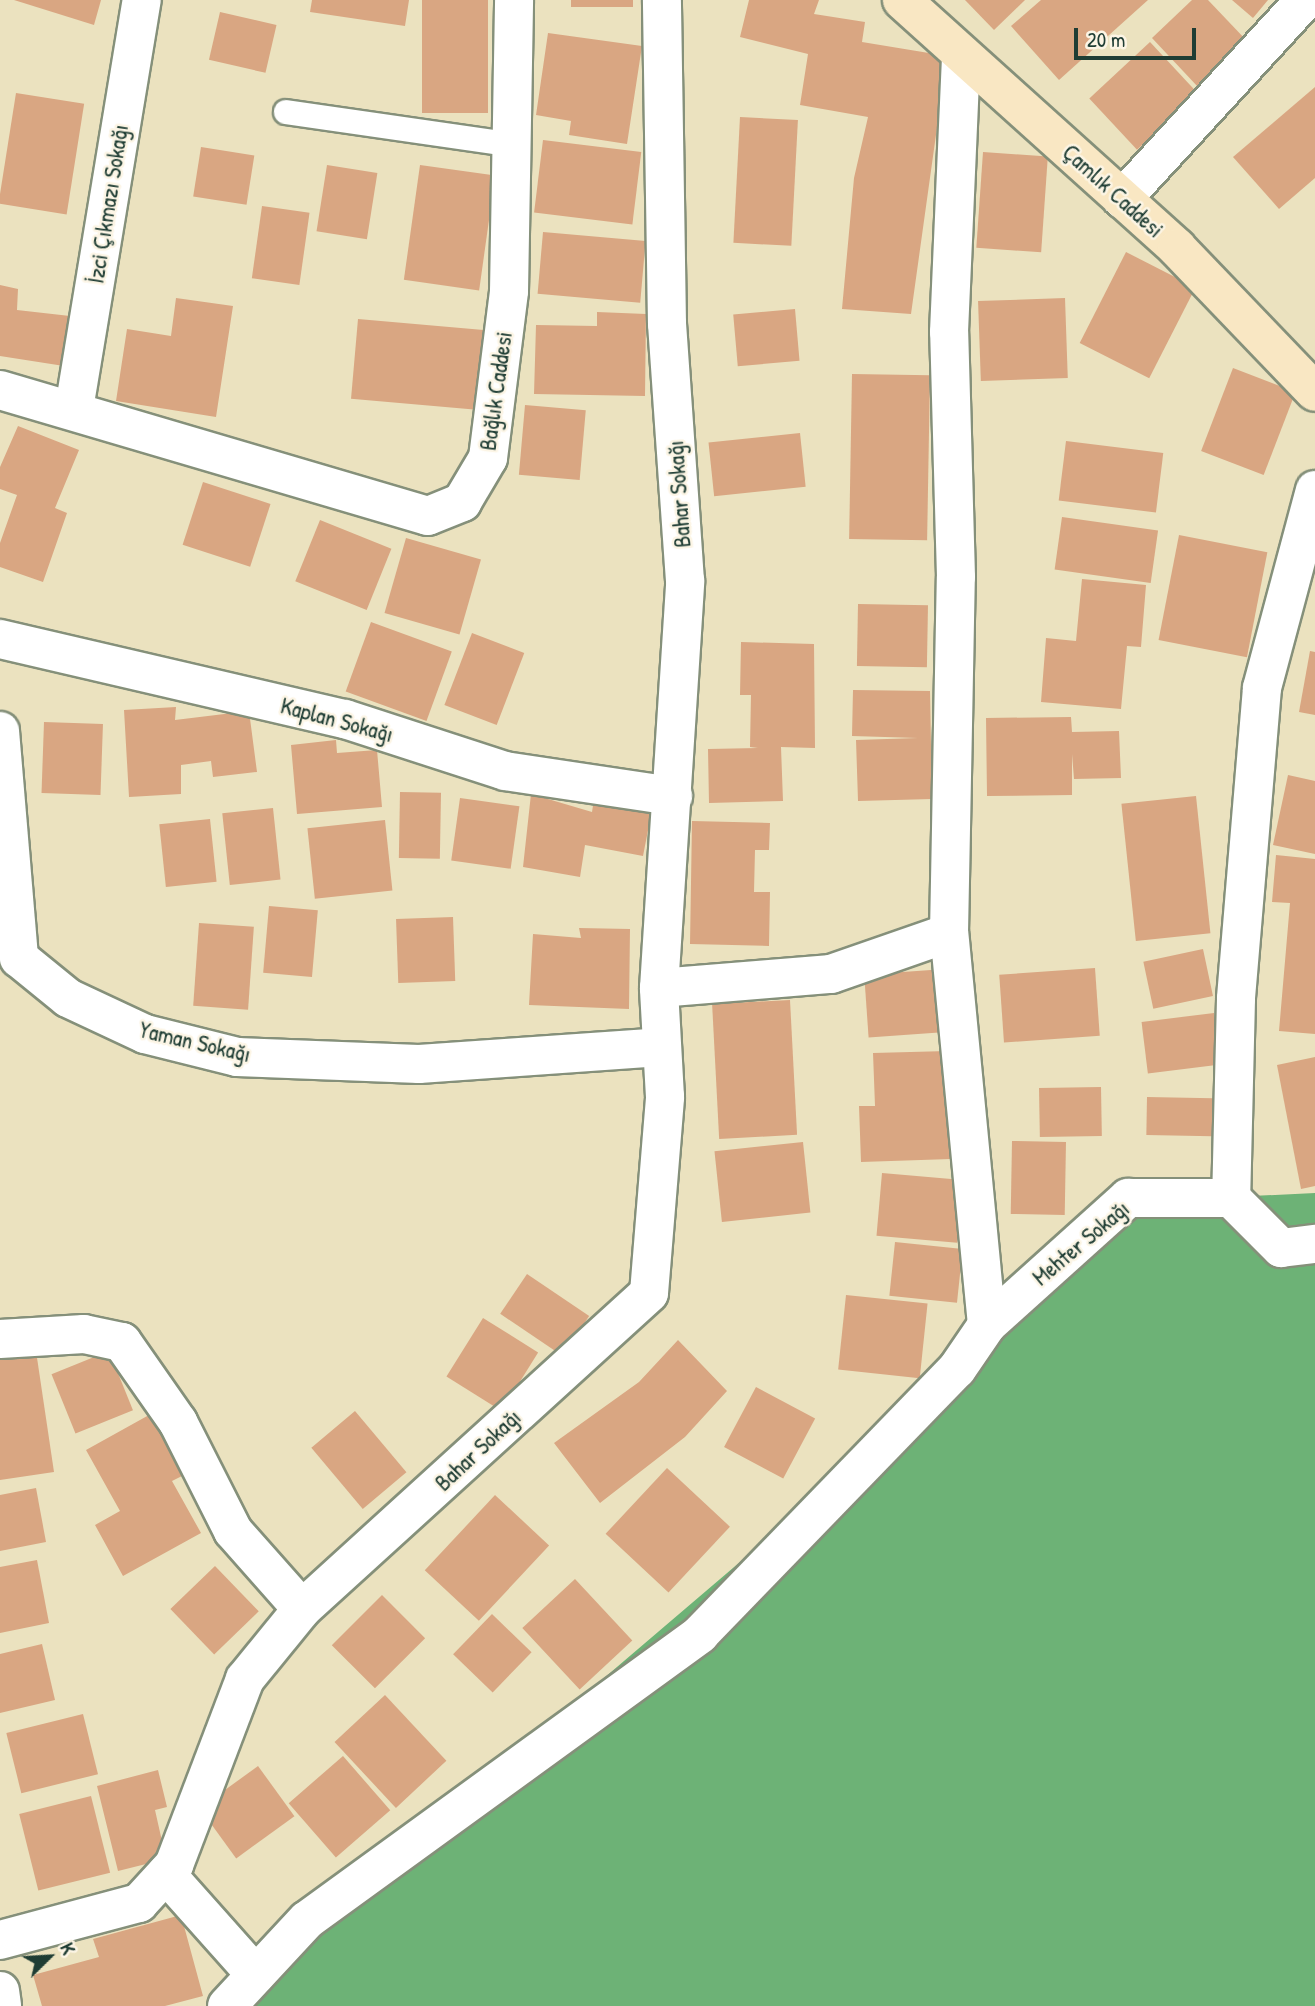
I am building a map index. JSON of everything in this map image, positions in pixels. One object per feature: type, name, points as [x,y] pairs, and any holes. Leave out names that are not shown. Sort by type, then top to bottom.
[{"type":"street","name":"İzci Çıkmazı Sokağı","points":[[74,409],[142,0]]},
{"type":"street","name":"Bağlık Caddesi","points":[[0,390],[74,409],[428,516],[462,502],[488,458],[509,291],[516,145],[514,0]]},
{"type":"street","name":"Bahar Sokağı","points":[[0,1940],[139,1903],[166,1874],[246,1679],[302,1609],[649,1293],[665,1097],[660,1047],[659,988],[685,581],[667,324],[662,0]]},
{"type":"street","name":"Çamlık Caddesi","points":[[902,0],[961,57],[1122,200],[1312,382]]},
{"type":"street","points":[[1122,200],[1305,0]]},
{"type":"street","points":[[961,57],[949,332],[956,577],[949,933],[988,1325]]},
{"type":"street","points":[[1315,490],[1262,688],[1236,999],[1231,1198],[1282,1248],[1315,1244]]},
{"type":"street","name":"Kaplan Sokağı","points":[[0,639],[345,719],[505,771],[673,796]]},
{"type":"street","name":"Yaman Sokağı","points":[[0,731],[19,958],[68,998],[145,1034],[237,1057],[419,1064],[660,1047]]},
{"type":"street","points":[[659,988],[831,974],[949,933]]},
{"type":"street","name":"Mehter Sokağı","points":[[228,2006],[307,1920],[699,1634],[957,1369],[988,1325],[1128,1198],[1231,1198]]},
{"type":"street","points":[[0,1339],[84,1334],[122,1342],[178,1422],[233,1531],[302,1609]]},
{"type":"street","points":[[166,1874],[256,1975]]},
{"type":"street","points":[[0,1991],[2,2006]]},
{"type":"lane","points":[[286,113],[516,145]]},
{"type":"green space","points":[[1315,1193],[1315,2006],[220,2006],[993,1346],[1146,1201]]},
{"type":"building","points":[[14,0],[101,0],[94,25]]},
{"type":"building","points":[[312,0],[409,0],[405,26],[310,12]]},
{"type":"building","points":[[422,0],[488,0],[488,113],[422,113]]},
{"type":"building","points":[[571,0],[633,0],[633,7],[571,7]]},
{"type":"building","points":[[749,0],[819,0],[814,14],[865,22],[862,42],[947,56],[911,314],[842,309],[854,178],[868,117],[800,105],[808,54],[740,37]]},
{"type":"building","points":[[965,0],[1025,0],[994,30]]},
{"type":"building","points":[[1041,0],[1148,0],[1059,80],[1011,26]]},
{"type":"building","points":[[1192,0],[1208,0],[1247,41],[1198,87],[1152,38]]},
{"type":"building","points":[[1232,0],[1268,0],[1253,18]]},
{"type":"building","points":[[220,12],[277,25],[265,73],[209,60]]},
{"type":"building","points":[[548,33],[642,46],[627,144],[569,135],[571,121],[536,115]]},
{"type":"building","points":[[1150,42],[1198,93],[1137,150],[1089,99]]},
{"type":"building","points":[[1315,87],[1315,178],[1279,209],[1233,157]]},
{"type":"building","points":[[16,93],[84,104],[67,214],[0,204]]},
{"type":"building","points":[[740,117],[798,120],[791,246],[733,243]]},
{"type":"building","points":[[543,140],[641,152],[632,225],[534,212]]},
{"type":"building","points":[[201,147],[254,155],[247,205],[193,196]]},
{"type":"building","points":[[983,152],[1048,157],[1041,252],[976,248]]},
{"type":"building","points":[[327,165],[377,173],[367,239],[317,231]]},
{"type":"building","points":[[420,165],[495,176],[479,290],[404,280]]},
{"type":"building","points":[[262,206],[310,213],[299,285],[252,278]]},
{"type":"building","points":[[543,232],[646,241],[640,303],[538,294]]},
{"type":"building","points":[[1126,252],[1195,287],[1149,378],[1080,343]]},
{"type":"building","points":[[0,285],[18,289],[17,310],[70,316],[64,366],[0,356]]},
{"type":"building","points":[[176,298],[233,306],[216,417],[116,401],[127,329],[171,336]]},
{"type":"building","points":[[1065,298],[1068,378],[981,381],[978,301]]},
{"type":"building","points":[[795,309],[800,361],[738,366],[733,314]]},
{"type":"building","points":[[597,312],[646,314],[645,396],[534,394],[536,325],[597,326]]},
{"type":"building","points":[[358,319],[484,330],[477,410],[351,399]]},
{"type":"building","points":[[1233,368],[1296,392],[1264,475],[1201,451]]},
{"type":"building","points":[[852,374],[930,375],[927,540],[849,539]]},
{"type":"building","points":[[525,405],[586,410],[580,480],[519,475]]},
{"type":"building","points":[[18,426],[79,450],[55,508],[67,513],[43,582],[0,567],[0,543],[17,495],[0,489],[0,467]]},
{"type":"building","points":[[800,433],[806,487],[714,496],[709,443]]},
{"type":"building","points":[[1066,441],[1163,453],[1156,512],[1059,501]]},
{"type":"building","points":[[203,482],[271,504],[250,567],[183,545]]},
{"type":"building","points":[[1062,517],[1158,530],[1151,583],[1055,569]]},
{"type":"building","points":[[320,520],[391,549],[367,610],[295,581]]},
{"type":"building","points":[[1179,535],[1267,552],[1247,657],[1159,640]]},
{"type":"building","points":[[406,538],[481,559],[459,634],[385,613]]},
{"type":"building","points":[[1082,579],[1146,585],[1141,647],[1127,646],[1121,709],[1041,702],[1046,638],[1076,641]]},
{"type":"building","points":[[858,604],[928,605],[927,667],[857,666]]},
{"type":"building","points":[[371,622],[452,651],[427,721],[346,692]]},
{"type":"building","points":[[472,633],[524,653],[497,725],[444,705]]},
{"type":"building","points":[[741,642],[814,644],[815,748],[781,747],[783,801],[709,803],[708,749],[758,748],[750,747],[751,695],[740,695]]},
{"type":"building","points":[[1310,651],[1315,652],[1315,715],[1299,712]]},
{"type":"building","points":[[853,690],[930,691],[932,799],[858,801],[856,740],[918,738],[852,736]]},
{"type":"building","points":[[176,707],[175,720],[249,711],[257,772],[213,777],[211,761],[181,765],[181,794],[129,797],[124,710]]},
{"type":"building","points":[[1071,717],[1072,732],[1119,731],[1121,778],[1074,779],[1072,754],[1072,795],[987,796],[986,718]]},
{"type":"building","points":[[44,722],[103,724],[100,795],[42,793]]},
{"type":"building","points":[[336,740],[337,753],[377,750],[382,807],[297,814],[291,745]]},
{"type":"building","points":[[1288,775],[1315,781],[1315,854],[1273,845]]},
{"type":"building","points":[[400,792],[441,793],[440,859],[399,858]]},
{"type":"building","points":[[531,794],[592,812],[594,799],[652,810],[643,856],[585,845],[580,877],[523,867]]},
{"type":"building","points":[[1196,796],[1210,933],[1136,941],[1121,804]]},
{"type":"building","points":[[460,798],[519,806],[511,869],[451,860]]},
{"type":"building","points":[[273,808],[281,880],[230,885],[222,813]]},
{"type":"building","points":[[210,819],[217,882],[166,887],[159,824]]},
{"type":"building","points":[[385,820],[392,891],[315,899],[307,828]]},
{"type":"building","points":[[692,821],[770,823],[769,850],[755,850],[754,892],[770,892],[769,946],[690,944]]},
{"type":"building","points":[[1276,855],[1315,859],[1315,1034],[1279,1031],[1290,903],[1272,902]]},
{"type":"building","points":[[269,906],[318,910],[312,977],[263,973]]},
{"type":"building","points":[[453,917],[455,981],[398,983],[396,919]]},
{"type":"building","points":[[199,923],[254,927],[248,1010],[193,1006]]},
{"type":"building","points":[[579,928],[630,929],[629,1009],[529,1005],[533,934],[581,938]]},
{"type":"building","points":[[1203,949],[1213,996],[1153,1009],[1143,962]]},
{"type":"building","points":[[1095,968],[1100,1036],[1004,1043],[999,975]]},
{"type":"building","points":[[945,969],[949,1032],[869,1037],[864,975]]},
{"type":"building","points":[[790,1000],[797,1135],[719,1139],[712,1004]]},
{"type":"building","points":[[1214,1013],[1220,1065],[1148,1074],[1142,1022]]},
{"type":"building","points":[[948,1051],[951,1159],[861,1162],[859,1106],[875,1106],[873,1053]]},
{"type":"building","points":[[1315,1057],[1315,1186],[1301,1189],[1277,1065]]},
{"type":"building","points":[[1101,1087],[1102,1136],[1040,1137],[1039,1088]]},
{"type":"building","points":[[1147,1097],[1213,1098],[1212,1136],[1146,1135]]},
{"type":"building","points":[[1012,1141],[1066,1142],[1065,1215],[1011,1214]]},
{"type":"building","points":[[803,1142],[810,1213],[722,1222],[714,1151]]},
{"type":"building","points":[[882,1173],[963,1180],[957,1243],[877,1236]]},
{"type":"building","points":[[895,1242],[963,1249],[957,1303],[889,1296]]},
{"type":"building","points":[[527,1274],[589,1316],[562,1356],[500,1314]]},
{"type":"building","points":[[846,1295],[928,1304],[920,1378],[838,1370]]},
{"type":"building","points":[[483,1318],[538,1352],[502,1411],[446,1377]]},
{"type":"building","points":[[678,1340],[727,1391],[685,1437],[600,1503],[554,1443],[639,1382]]},
{"type":"building","points":[[36,1351],[54,1472],[0,1480],[0,1356]]},
{"type":"building","points":[[109,1351],[133,1410],[75,1434],[52,1374]]},
{"type":"building","points":[[756,1387],[815,1418],[783,1478],[724,1447]]},
{"type":"building","points":[[355,1411],[406,1472],[363,1509],[311,1448]]},
{"type":"building","points":[[149,1415],[184,1475],[172,1481],[201,1533],[123,1576],[95,1525],[120,1511],[86,1450]]},
{"type":"building","points":[[667,1468],[730,1527],[669,1592],[606,1534]]},
{"type":"building","points":[[36,1488],[46,1542],[0,1551],[0,1495]]},
{"type":"building","points":[[495,1495],[549,1545],[479,1621],[425,1570]]},
{"type":"building","points":[[37,1560],[49,1623],[0,1633],[0,1567]]},
{"type":"building","points":[[215,1566],[259,1611],[214,1654],[170,1609]]},
{"type":"building","points":[[575,1579],[632,1640],[580,1690],[522,1628]]},
{"type":"building","points":[[382,1595],[425,1638],[375,1688],[332,1645]]},
{"type":"building","points":[[492,1614],[532,1652],[493,1692],[453,1654]]},
{"type":"building","points":[[42,1644],[55,1700],[0,1713],[0,1654]]},
{"type":"building","points":[[385,1695],[446,1761],[396,1808],[335,1742]]},
{"type":"building","points":[[83,1714],[98,1774],[21,1793],[6,1733]]},
{"type":"building","points":[[343,1756],[390,1810],[336,1858],[289,1803]]},
{"type":"building","points":[[258,1766],[294,1816],[236,1858],[200,1808]]},
{"type":"building","points":[[158,1770],[167,1807],[155,1810],[166,1859],[118,1871],[97,1786]]},
{"type":"building","points":[[91,1796],[110,1873],[38,1891],[19,1814]]},
{"type":"building","points":[[181,1915],[203,1996],[165,2006],[42,2006],[33,1975],[99,1957],[93,1939]]}]
